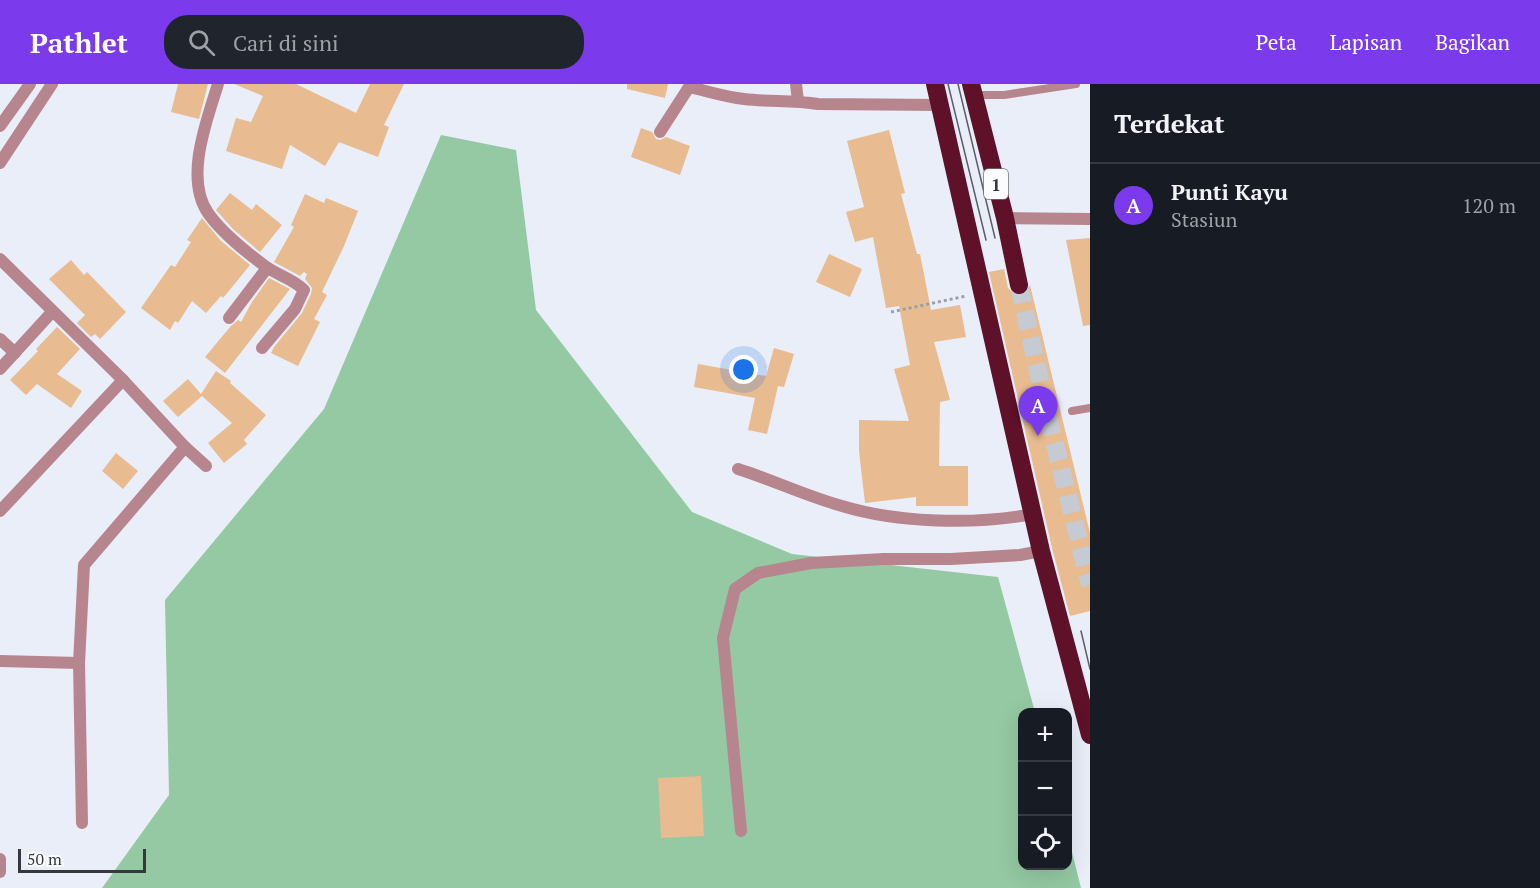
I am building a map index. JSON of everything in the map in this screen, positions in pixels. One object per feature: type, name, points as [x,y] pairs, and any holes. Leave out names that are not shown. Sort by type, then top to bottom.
[{"type":"highway","name":"1","points":[[934,84],[1041,551],[1090,735]]},
{"type":"highway","name":"1","points":[[973,90],[1005,218],[1018,285]]},
{"type":"street","points":[[0,126],[30,84]]},
{"type":"street","points":[[0,164],[52,84]]},
{"type":"street","points":[[218,84],[201,139],[198,176],[202,201],[207,212],[217,224],[267,268],[304,290],[295,309],[262,348]]},
{"type":"street","points":[[796,84],[798,101]]},
{"type":"street","points":[[660,132],[686,86],[740,99],[818,104],[940,105]]},
{"type":"street","points":[[1005,218],[1090,219]]},
{"type":"street","points":[[0,259],[123,380],[185,447],[206,466]]},
{"type":"street","points":[[229,318],[267,268]]},
{"type":"street","points":[[0,369],[52,312]]},
{"type":"street","points":[[0,339],[15,353]]},
{"type":"street","points":[[0,512],[123,380]]},
{"type":"street","points":[[82,822],[79,663],[84,565],[185,447]]},
{"type":"street","points":[[738,469],[843,507],[912,520],[1012,518],[1033,514]]},
{"type":"street","points":[[741,831],[723,638],[735,589],[758,573],[811,563],[884,559],[951,559],[1020,555],[1041,551]]},
{"type":"street","points":[[0,661],[79,663]]},
{"type":"street","points":[[0,859],[0,872]]},
{"type":"lane","points":[[973,90],[1004,95],[1076,84]]},
{"type":"lane","points":[[1072,411],[1090,408]]},
{"type":"path","points":[[891,312],[982,292]]},
{"type":"green space","points":[[441,135],[516,150],[536,310],[692,512],[792,554],[998,577],[1034,708],[1018,708],[1018,870],[1072,870],[1072,852],[1081,888],[102,888],[169,795],[165,600],[324,409]]},
{"type":"building","points":[[178,84],[208,84],[199,119],[171,112]]},
{"type":"building","points":[[234,84],[296,84],[356,113],[370,84],[404,84],[384,125],[389,127],[378,157],[339,142],[325,166],[290,145],[282,169],[226,151],[236,118],[251,122],[263,96]]},
{"type":"building","points":[[627,84],[668,84],[665,98],[627,89]]},
{"type":"building","points":[[641,128],[652,132],[656,139],[666,137],[690,146],[680,175],[631,157]]},
{"type":"building","points":[[889,130],[905,193],[901,194],[917,254],[920,254],[931,310],[960,305],[966,337],[934,342],[950,400],[940,402],[939,466],[968,466],[968,506],[916,506],[916,497],[865,503],[859,451],[859,420],[909,421],[894,369],[910,365],[899,306],[886,308],[873,237],[855,242],[846,212],[864,207],[847,141]]},
{"type":"building","points":[[230,193],[252,210],[256,204],[282,225],[260,252],[233,229],[216,210]]},
{"type":"building","points":[[305,194],[324,203],[326,198],[358,211],[322,292],[327,295],[314,319],[320,322],[298,366],[271,353],[302,313],[312,288],[305,279],[307,274],[304,272],[300,276],[274,262],[294,227],[291,225]]},
{"type":"building","points":[[202,218],[221,241],[250,265],[223,298],[221,296],[206,313],[192,301],[178,323],[175,321],[170,330],[141,308],[171,265],[175,267],[191,242],[187,240]]},
{"type":"building","points":[[1090,238],[1090,325],[1083,326],[1066,240]]},
{"type":"building","points":[[829,254],[862,269],[850,297],[816,282]]},
{"type":"building","points":[[71,260],[84,275],[87,272],[126,312],[100,339],[95,334],[91,337],[77,323],[85,315],[49,279]]},
{"type":"building","points":[[1004,269],[1008,288],[1015,295],[1026,294],[1030,285],[1090,533],[1090,611],[1070,616],[1052,548],[989,272]]},
{"type":"building","points":[[269,278],[290,289],[225,373],[205,357],[231,326],[238,320],[241,322]]},
{"type":"building","points":[[57,327],[80,349],[57,374],[82,391],[71,408],[37,384],[26,395],[10,380]]},
{"type":"building","points":[[774,348],[794,354],[784,387],[778,386],[767,434],[748,430],[755,398],[694,387],[698,364],[766,376]]},
{"type":"building","points":[[216,371],[231,381],[230,383],[266,415],[244,440],[247,444],[224,463],[208,443],[232,423],[202,396],[178,417],[163,401],[188,379],[201,394]]},
{"type":"building","points":[[116,453],[138,471],[123,489],[102,471]]},
{"type":"building","points":[[701,776],[704,836],[661,838],[658,778]]},
{"type":"tunnel","points":[[1019,285],[1048,417],[1090,585]]},
{"type":"tram line","points":[[948,84],[986,240]]},
{"type":"tram line","points":[[958,84],[995,238]]},
{"type":"tram line","points":[[1081,631],[1090,669]]},
{"type":"place","name":"Punti Kayu","points":[[1038,436]]}]
